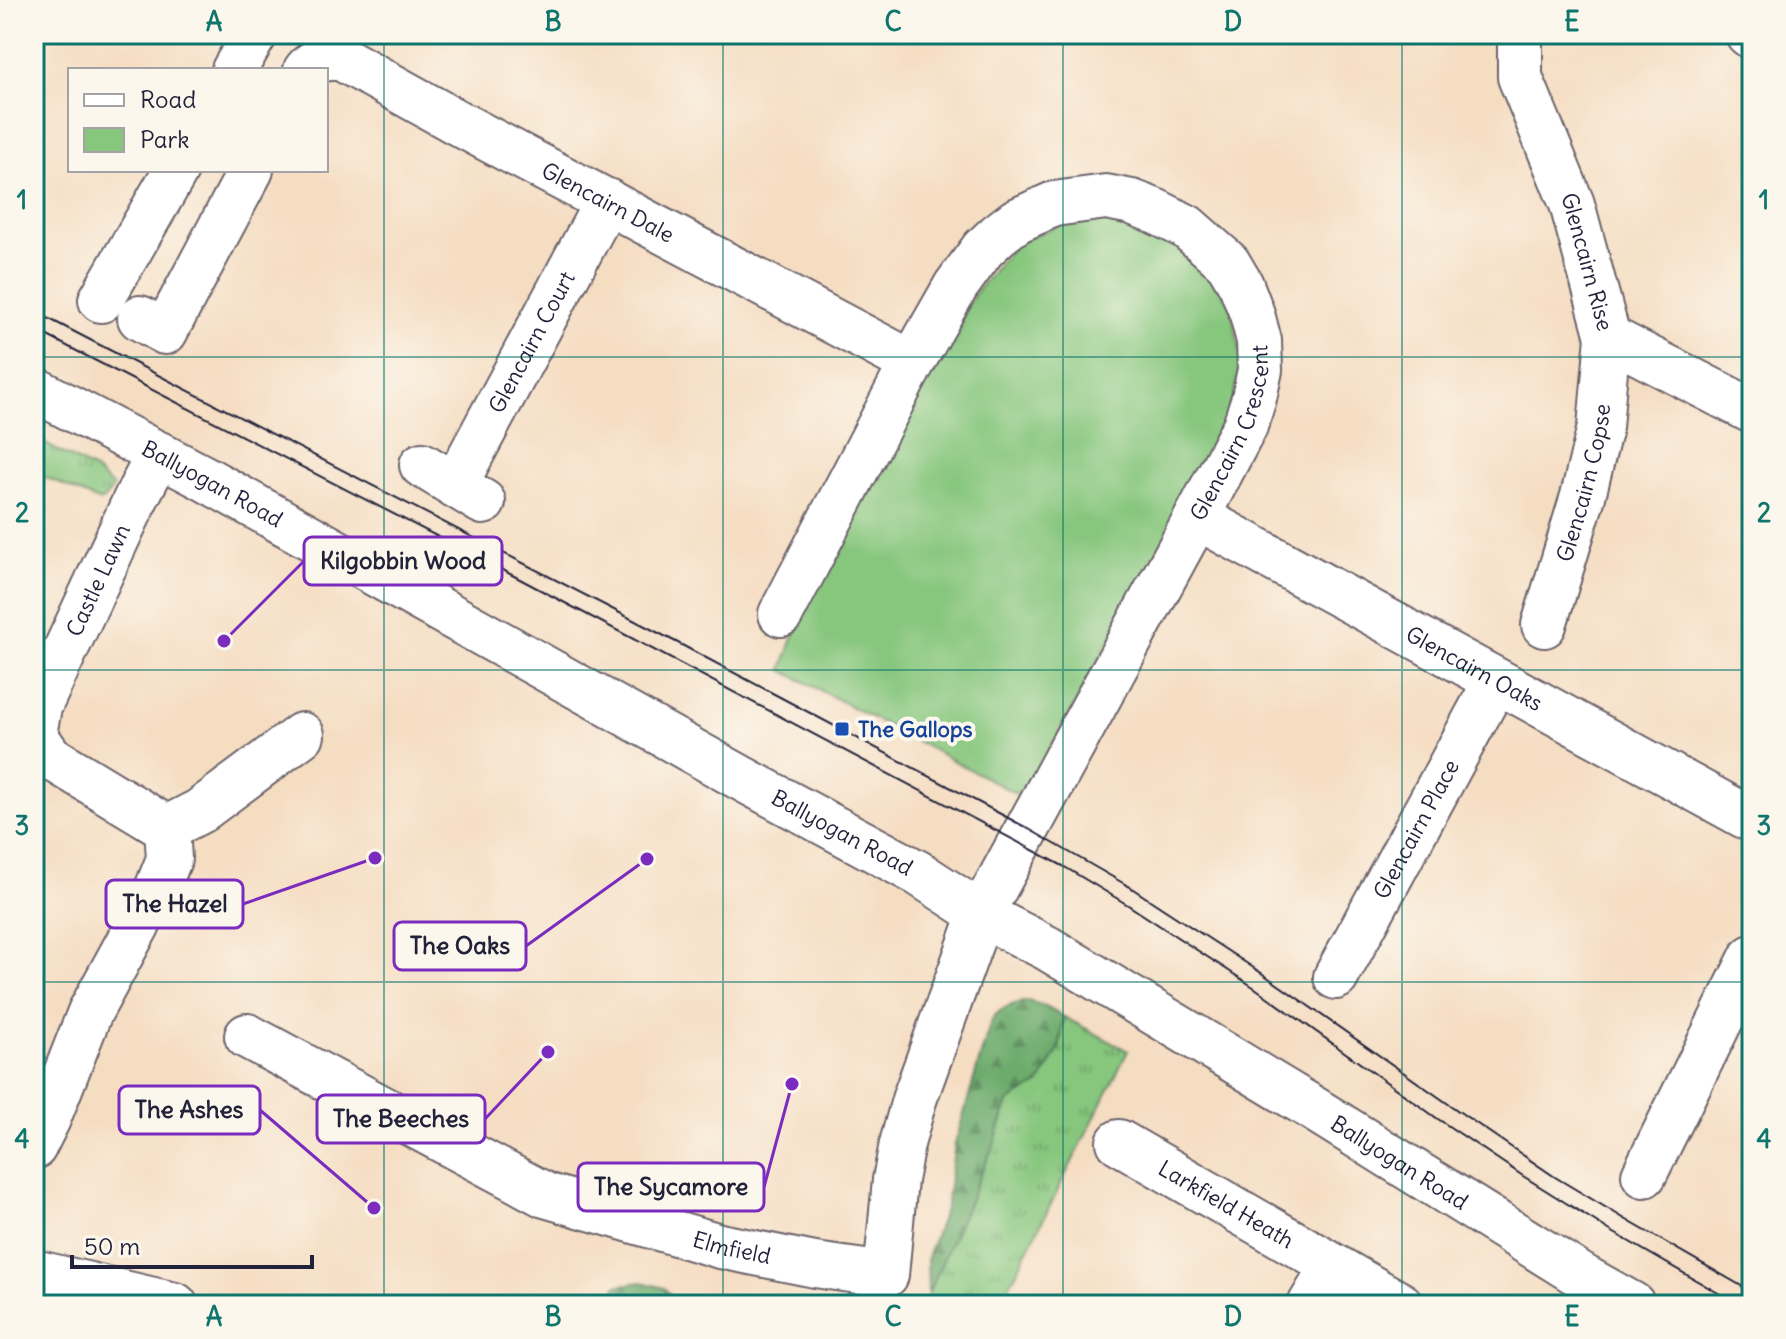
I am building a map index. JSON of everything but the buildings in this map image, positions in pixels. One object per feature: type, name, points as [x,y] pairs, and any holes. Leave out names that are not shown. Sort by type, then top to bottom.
[{"type":"street","points":[[235,68],[255,34]]},
{"type":"street","name":"Glencairn Rise","points":[[1520,34],[1520,77],[1572,204],[1608,337],[1752,411]]},
{"type":"street","name":"Glencairn Dale","points":[[308,68],[329,57],[341,58],[912,363]]},
{"type":"street","points":[[101,300],[175,172]]},
{"type":"street","points":[[152,325],[250,172]]},
{"type":"street","name":"Glencairn Crescent","points":[[781,614],[912,363],[956,286],[983,249],[999,234],[1026,216],[1054,204],[1106,197],[1132,202],[1187,227],[1228,263],[1241,285],[1259,341],[1260,370],[1245,426],[981,914]]},
{"type":"street","name":"Glencairn Court","points":[[453,484],[607,201]]},
{"type":"street","name":"Glencairn Copse","points":[[1544,625],[1583,496],[1600,427],[1608,337]]},
{"type":"street","name":"Ballyogan Road","points":[[34,389],[351,559],[741,778],[918,873],[981,914],[1047,948],[1306,1104],[1633,1305]]},
{"type":"street","name":"Castle Lawn","points":[[159,454],[39,707],[34,734],[50,757],[167,828]]},
{"type":"street","name":"Glencairn Oaks","points":[[1197,517],[1752,820]]},
{"type":"street","name":"Glencairn Place","points":[[1336,977],[1496,681]]},
{"type":"street","points":[[34,1147],[90,1012],[157,889],[169,859],[167,828],[200,811],[302,735]]},
{"type":"street","name":"Elmfield","points":[[247,1036],[545,1195],[720,1246],[815,1265],[887,1290],[895,1180],[902,1144],[914,1100],[981,914]]},
{"type":"street","points":[[1644,1175],[1752,957]]},
{"type":"street","name":"Larkfield Heath","points":[[1119,1142],[1401,1305]]},
{"type":"street","points":[[1310,1305],[1333,1266]]},
{"type":"street","points":[[34,1272],[175,1305]]},
{"type":"green space","points":[[1123,219],[1199,258],[1230,304],[1242,360],[1227,424],[1024,798],[782,670],[803,609],[974,294],[1016,243],[1071,220]]},
{"type":"green space","points":[[34,438],[93,469],[113,487],[109,494],[98,501],[34,472]]},
{"type":"green space","points":[[1027,1001],[1064,1017],[1059,1049],[1040,1083],[1008,1102],[994,1144],[928,1294],[927,1258],[946,1206],[955,1144],[991,1021],[1006,1007]]},
{"type":"green space","points":[[1064,1017],[1128,1051],[1000,1305],[928,1305],[928,1294],[994,1144],[1008,1101],[1040,1082],[1059,1049]]},
{"type":"green space","points":[[642,1282],[664,1288],[679,1305],[612,1305],[616,1286]]},
{"type":"tram line","points":[[34,311],[678,643],[1027,828],[1130,887],[1263,974],[1555,1177],[1752,1292]]},
{"type":"tram line","points":[[34,329],[516,577],[1063,866],[1255,988],[1523,1176],[1739,1305]]},
{"type":"place","name":"Kilgobbin Wood","points":[[224,641]]},
{"type":"place","name":"The Gallops","points":[[842,729]]},
{"type":"place","name":"The Hazel","points":[[375,858]]},
{"type":"place","name":"The Oaks","points":[[647,859]]},
{"type":"place","name":"The Beeches","points":[[548,1052]]},
{"type":"place","name":"The Sycamore","points":[[792,1084]]},
{"type":"place","name":"The Ashes","points":[[374,1208]]}]
